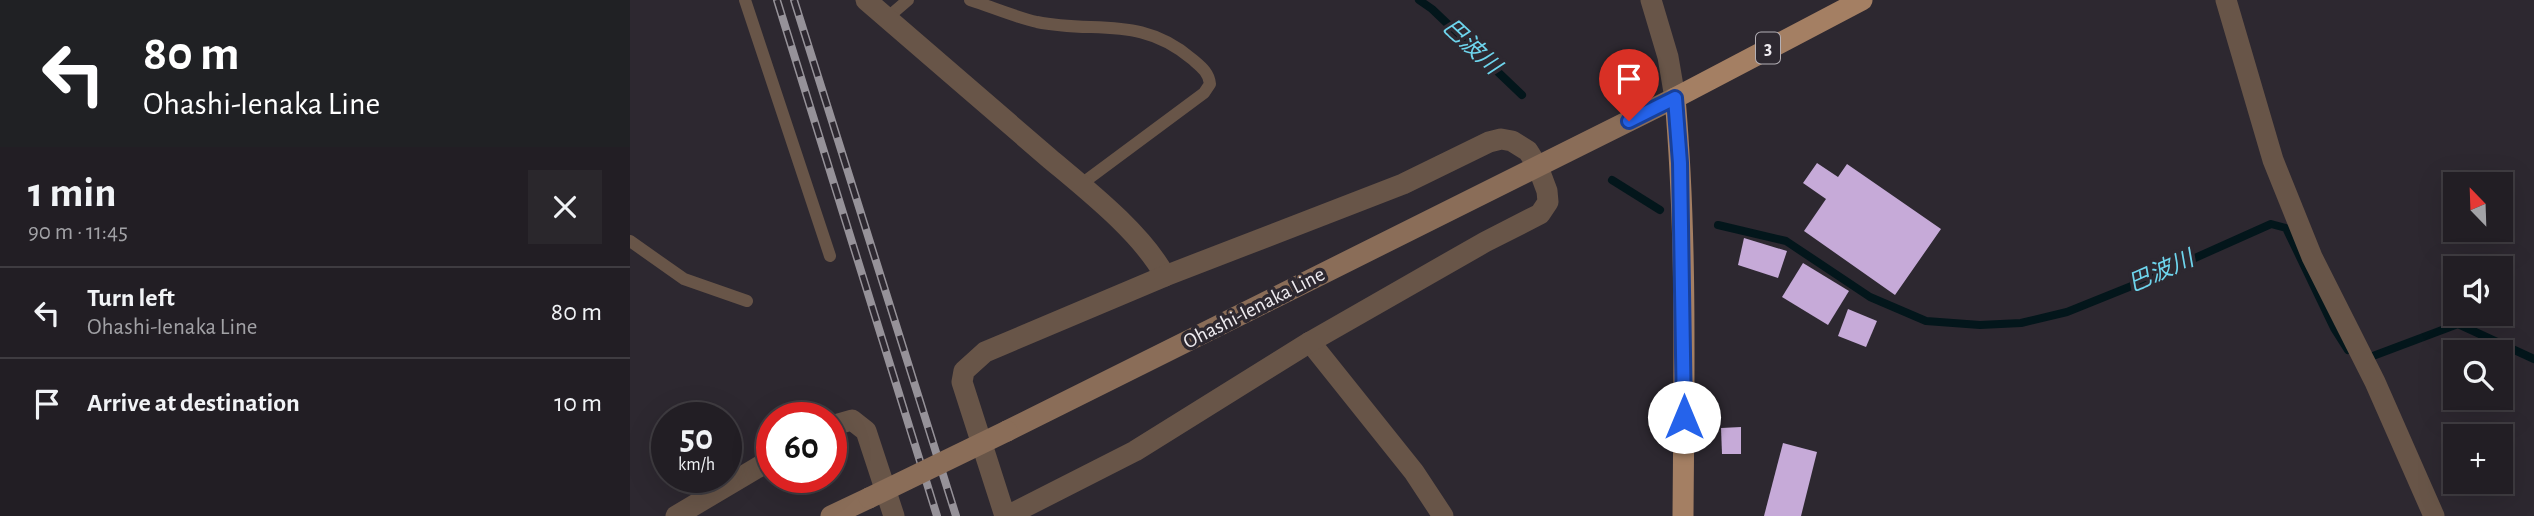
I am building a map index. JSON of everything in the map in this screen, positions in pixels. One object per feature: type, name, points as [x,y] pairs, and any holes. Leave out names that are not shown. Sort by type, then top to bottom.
[{"type":"main road","name":"3","points":[[1675,98],[1862,0]]},
{"type":"main road","name":"Ohashi-Ienaka Line","points":[[831,516],[1675,98]]},
{"type":"main road","points":[[1675,98],[1680,163],[1684,305],[1683,516]]},
{"type":"street","points":[[866,0],[1080,185],[1156,259],[1165,276]]},
{"type":"street","points":[[1651,0],[1668,57],[1675,98]]},
{"type":"street","points":[[2226,0],[2273,160],[2312,257],[2375,382],[2434,516]]},
{"type":"street","points":[[1501,139],[1512,141],[1528,150],[1538,167],[1548,202],[1540,214],[1485,242],[1310,342],[1135,451],[1006,516],[962,382],[964,371],[985,352],[1165,276],[1403,184],[1489,142],[1501,139]]},
{"type":"street","points":[[1310,342],[1414,472],[1443,516]]},
{"type":"street","points":[[847,421],[852,420],[866,431],[894,516]]},
{"type":"street","points":[[676,516],[756,468]]},
{"type":"lane","points":[[745,0],[830,256]]},
{"type":"lane","points":[[887,18],[908,0]]},
{"type":"lane","points":[[970,0],[1038,22],[1139,30],[1158,36],[1185,53],[1209,75],[1210,84],[1204,93],[1080,185]]},
{"type":"lane","points":[[630,241],[684,279],[747,301]]},
{"type":"building","points":[[1817,163],[1838,177],[1847,164],[1941,229],[1895,295],[1804,231],[1826,199],[1803,183]]},
{"type":"building","points":[[1744,238],[1787,251],[1778,278],[1738,265]]},
{"type":"building","points":[[1803,263],[1849,291],[1828,325],[1782,297]]},
{"type":"building","points":[[1848,309],[1877,321],[1866,347],[1838,336]]},
{"type":"building","points":[[1741,427],[1741,454],[1722,454],[1721,428]]},
{"type":"building","points":[[1783,443],[1817,452],[1801,516],[1764,516]]},
{"type":"waterway","name":"巴波川","points":[[1419,0],[1432,9],[1522,95]]},
{"type":"waterway","name":"巴波川","points":[[1612,180],[1660,210]]},
{"type":"waterway","name":"巴波川","points":[[1718,225],[1786,241],[1870,297],[1926,321],[1980,325],[2021,323],[2067,312],[2271,224],[2286,228],[2334,328],[2348,350]]},
{"type":"waterway","name":"巴波川","points":[[2365,359],[2458,324],[2534,359]]},
{"type":"railway","points":[[777,0],[937,516]]},
{"type":"railway","points":[[794,0],[956,516]]},
{"type":"route","points":[[1629,121],[1675,98],[1680,163],[1684,417]]}]
